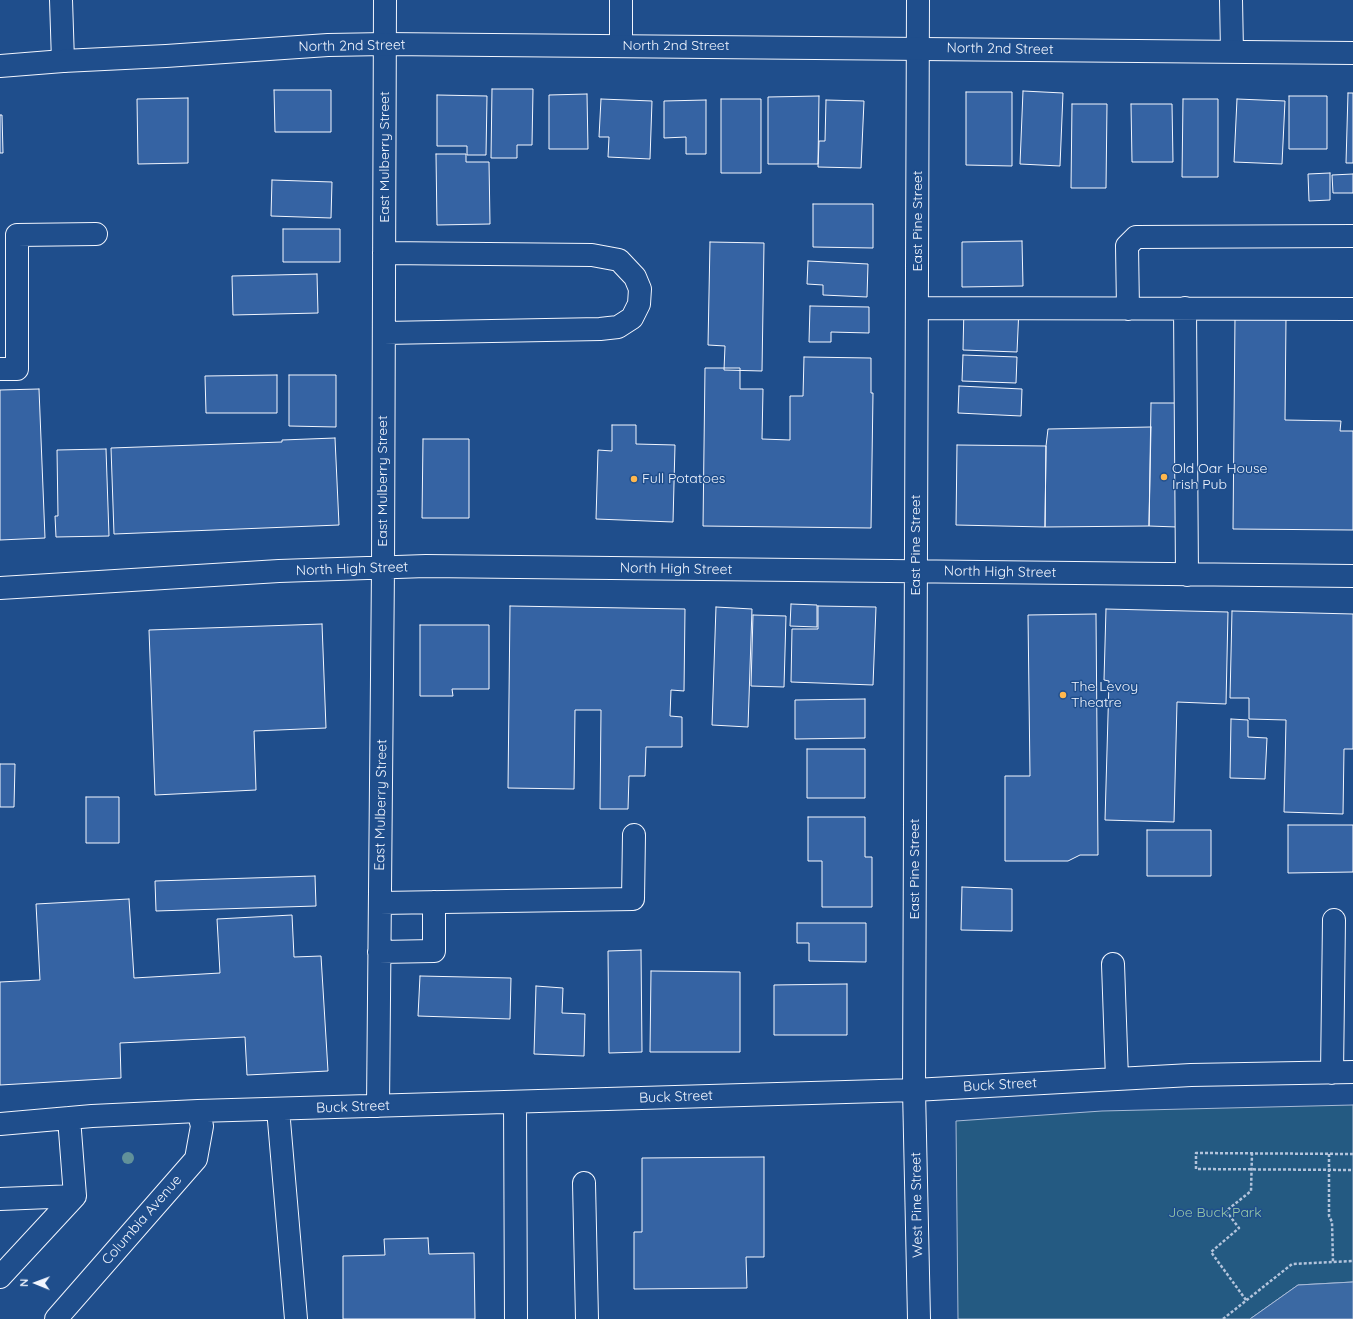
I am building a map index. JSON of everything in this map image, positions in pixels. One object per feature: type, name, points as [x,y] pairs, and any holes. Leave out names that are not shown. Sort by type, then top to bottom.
[{"type":"street","points":[[61,0],[64,61]]},
{"type":"street","name":"East Mulberry Street","points":[[378,1106],[383,568],[385,0]]},
{"type":"street","points":[[621,0],[621,46]]},
{"type":"street","name":"East Pine Street","points":[[914,1090],[918,0]]},
{"type":"street","points":[[1232,0],[1232,51]]},
{"type":"street","name":"North 2nd Street","points":[[0,66],[328,45],[385,44],[1353,52]]},
{"type":"street","points":[[0,369],[17,369],[8,235],[96,234]]},
{"type":"street","points":[[1128,309],[1128,246],[1136,237],[1353,236]]},
{"type":"street","points":[[384,253],[592,255],[619,260],[635,277],[640,289],[639,304],[632,318],[618,327],[600,329],[384,333]]},
{"type":"street","points":[[917,308],[1353,309]]},
{"type":"street","points":[[1185,308],[1187,575]]},
{"type":"street","name":"North High Street","points":[[0,588],[279,571],[434,566],[1353,576]]},
{"type":"street","points":[[380,904],[633,899],[634,835]]},
{"type":"street","points":[[379,952],[434,951],[434,902]]},
{"type":"street","points":[[1332,1073],[1334,920]]},
{"type":"street","points":[[1114,964],[1117,1079]]},
{"type":"street","name":"Buck Street","points":[[0,1124],[69,1118],[198,1111],[914,1090],[1191,1075],[1353,1072]]},
{"type":"street","name":"West Pine Street","points":[[914,1090],[920,1319]]},
{"type":"street","points":[[515,1102],[516,1319]]},
{"type":"street","points":[[278,1109],[296,1319]]},
{"type":"street","name":"Columbia Avenue","points":[[56,1319],[196,1159],[202,1126],[198,1111]]},
{"type":"street","points":[[0,1276],[75,1196],[69,1118]]},
{"type":"street","points":[[584,1183],[587,1319]]},
{"type":"street","points":[[0,1199],[75,1196]]},
{"type":"path","points":[[1353,1154],[1196,1153],[1196,1169],[1353,1170]]},
{"type":"path","points":[[1246,1300],[1211,1252],[1239,1228],[1226,1211],[1251,1192],[1252,1153]]},
{"type":"path","points":[[1329,1154],[1329,1216],[1332,1222],[1333,1262]]},
{"type":"path","points":[[1223,1319],[1292,1264],[1353,1261]]},
{"type":"green space","name":"Joe Buck Park","points":[[1353,1105],[1353,1282],[1298,1285],[1250,1319],[958,1319],[956,1121],[1102,1111]]},
{"type":"shaded area","points":[[1353,1282],[1353,1319],[1250,1319],[1298,1285]]},
{"type":"building","points":[[492,89],[533,89],[532,145],[517,145],[517,158],[491,158]]},
{"type":"building","points":[[274,90],[331,90],[331,132],[275,132]]},
{"type":"building","points":[[1023,91],[1063,93],[1060,166],[1020,164]]},
{"type":"building","points":[[966,92],[1012,92],[1012,166],[966,165]]},
{"type":"building","points":[[1348,93],[1353,93],[1353,163],[1346,163]]},
{"type":"building","points":[[587,94],[588,149],[549,149],[549,95]]},
{"type":"building","points":[[437,95],[487,96],[486,155],[467,155],[467,146],[437,146]]},
{"type":"building","points":[[819,96],[818,164],[768,164],[768,97]]},
{"type":"building","points":[[1289,96],[1327,96],[1327,149],[1289,149]]},
{"type":"building","points":[[188,98],[188,163],[138,164],[137,99]]},
{"type":"building","points":[[601,99],[652,101],[650,159],[608,157],[609,137],[599,137]]},
{"type":"building","points":[[721,99],[761,99],[761,173],[721,173]]},
{"type":"building","points":[[1183,99],[1218,99],[1218,177],[1182,177]]},
{"type":"building","points":[[1237,99],[1285,101],[1282,164],[1234,162]]},
{"type":"building","points":[[706,100],[706,154],[686,154],[686,137],[664,138],[664,101]]},
{"type":"building","points":[[826,100],[864,101],[861,168],[818,167],[819,141],[825,141]]},
{"type":"building","points":[[1072,104],[1107,104],[1106,188],[1071,188]]},
{"type":"building","points":[[1131,104],[1172,104],[1173,162],[1132,162]]},
{"type":"building","points":[[0,115],[2,115],[3,153],[0,153]]},
{"type":"building","points":[[436,154],[466,154],[466,162],[489,162],[490,224],[437,225]]},
{"type":"building","points":[[1330,173],[1330,200],[1309,201],[1308,174]]},
{"type":"building","points":[[1353,174],[1353,193],[1333,193],[1332,175]]},
{"type":"building","points":[[272,180],[332,182],[331,218],[271,216]]},
{"type":"building","points":[[813,204],[873,204],[873,248],[813,247]]},
{"type":"building","points":[[283,229],[340,229],[340,262],[283,262]]},
{"type":"building","points":[[1022,241],[1023,286],[962,287],[962,242]]},
{"type":"building","points":[[710,242],[764,243],[762,371],[724,370],[725,346],[708,345]]},
{"type":"building","points":[[808,261],[868,264],[867,297],[823,295],[823,285],[807,284]]},
{"type":"building","points":[[317,274],[318,313],[233,315],[232,276]]},
{"type":"building","points":[[810,306],[869,307],[869,333],[831,332],[831,342],[809,342]]},
{"type":"building","points":[[964,306],[1019,308],[1017,352],[963,350]]},
{"type":"building","points":[[1235,317],[1286,318],[1285,420],[1341,421],[1340,431],[1353,431],[1353,530],[1233,529]]},
{"type":"building","points":[[963,355],[1017,357],[1016,383],[962,381]]},
{"type":"building","points":[[804,357],[871,358],[871,393],[873,393],[871,528],[703,526],[705,368],[740,368],[740,389],[763,389],[762,439],[790,440],[790,396],[803,396]]},
{"type":"building","points":[[277,375],[277,413],[206,413],[205,376]]},
{"type":"building","points":[[289,375],[336,375],[336,427],[289,426]]},
{"type":"building","points":[[959,386],[1022,389],[1021,416],[958,413]]},
{"type":"building","points":[[39,389],[45,538],[0,540],[0,390]]},
{"type":"building","name":"Old Oar House Irish Pub","points":[[1151,403],[1178,403],[1177,527],[1149,526]]},
{"type":"building","points":[[612,425],[636,425],[636,444],[675,445],[673,522],[596,519],[598,450],[612,451]]},
{"type":"building","points":[[1151,427],[1149,526],[1045,527],[1046,446],[1048,429]]},
{"type":"building","points":[[335,438],[339,525],[114,534],[111,448],[282,442],[282,440]]},
{"type":"building","points":[[423,439],[469,439],[469,518],[422,518]]},
{"type":"building","points":[[957,445],[1046,446],[1045,527],[956,525]]},
{"type":"building","points":[[106,449],[109,536],[56,537],[55,516],[58,516],[57,450]]},
{"type":"building","points":[[791,604],[817,605],[817,627],[790,626]]},
{"type":"building","points":[[510,606],[685,609],[684,691],[671,690],[670,716],[682,717],[682,747],[646,747],[645,776],[629,776],[628,809],[600,809],[601,710],[575,710],[574,789],[508,788]]},
{"type":"building","points":[[818,606],[876,607],[873,685],[791,682],[792,629],[818,629]]},
{"type":"building","points":[[716,607],[752,609],[748,727],[712,725]]},
{"type":"building","points":[[1106,609],[1228,612],[1226,704],[1177,702],[1174,822],[1105,820],[1109,681],[1104,680]]},
{"type":"building","points":[[1232,611],[1353,614],[1353,749],[1344,749],[1343,814],[1284,812],[1286,720],[1249,719],[1249,698],[1230,698]]},
{"type":"building","name":"The Levoy Theatre","points":[[1096,614],[1098,855],[1080,855],[1068,861],[1005,861],[1005,776],[1030,776],[1028,615]]},
{"type":"building","points":[[753,615],[786,616],[784,687],[751,686]]},
{"type":"building","points":[[322,624],[326,728],[254,731],[256,790],[155,795],[149,630]]},
{"type":"building","points":[[420,625],[489,625],[489,689],[452,689],[453,696],[420,696]]},
{"type":"building","points":[[865,699],[865,738],[795,739],[795,700]]},
{"type":"building","points":[[1231,719],[1248,720],[1248,737],[1267,738],[1265,779],[1230,778]]},
{"type":"building","points":[[807,749],[865,749],[865,798],[807,798]]},
{"type":"building","points":[[0,764],[15,764],[14,807],[0,807]]},
{"type":"building","points":[[86,797],[119,797],[119,843],[86,843]]},
{"type":"building","points":[[808,817],[865,817],[865,857],[872,857],[872,907],[822,907],[822,861],[808,861]]},
{"type":"building","points":[[1288,825],[1353,825],[1353,872],[1288,873]]},
{"type":"building","points":[[1147,830],[1211,830],[1211,876],[1147,876]]},
{"type":"building","points":[[315,876],[316,906],[156,911],[155,881]]},
{"type":"building","points":[[962,887],[1012,889],[1012,931],[961,930]]},
{"type":"building","points":[[129,899],[134,978],[220,973],[217,919],[292,915],[294,957],[321,956],[328,1071],[247,1075],[245,1037],[120,1043],[121,1078],[0,1085],[0,982],[40,980],[36,904]]},
{"type":"building","points":[[797,923],[866,923],[866,962],[809,961],[809,943],[797,943]]},
{"type":"building","points":[[641,950],[642,1052],[609,1053],[608,951]]},
{"type":"building","points":[[651,971],[740,972],[740,1052],[650,1052]]},
{"type":"building","points":[[420,976],[511,978],[510,1019],[418,1016]]},
{"type":"building","points":[[847,984],[847,1035],[774,1035],[774,985]]},
{"type":"building","points":[[536,986],[563,988],[562,1013],[585,1014],[584,1056],[534,1054]]},
{"type":"building","points":[[764,1157],[764,1257],[746,1257],[747,1288],[634,1289],[634,1232],[642,1232],[642,1158]]},
{"type":"building","points":[[428,1238],[429,1254],[474,1253],[475,1319],[343,1319],[343,1256],[385,1255],[384,1239]]},
{"type":"place","name":"Old Oar House Irish Pub","points":[[1164,477]]},
{"type":"place","name":"Full Potatoes","points":[[634,479]]},
{"type":"place","name":"The Levoy Theatre","points":[[1063,695]]}]
